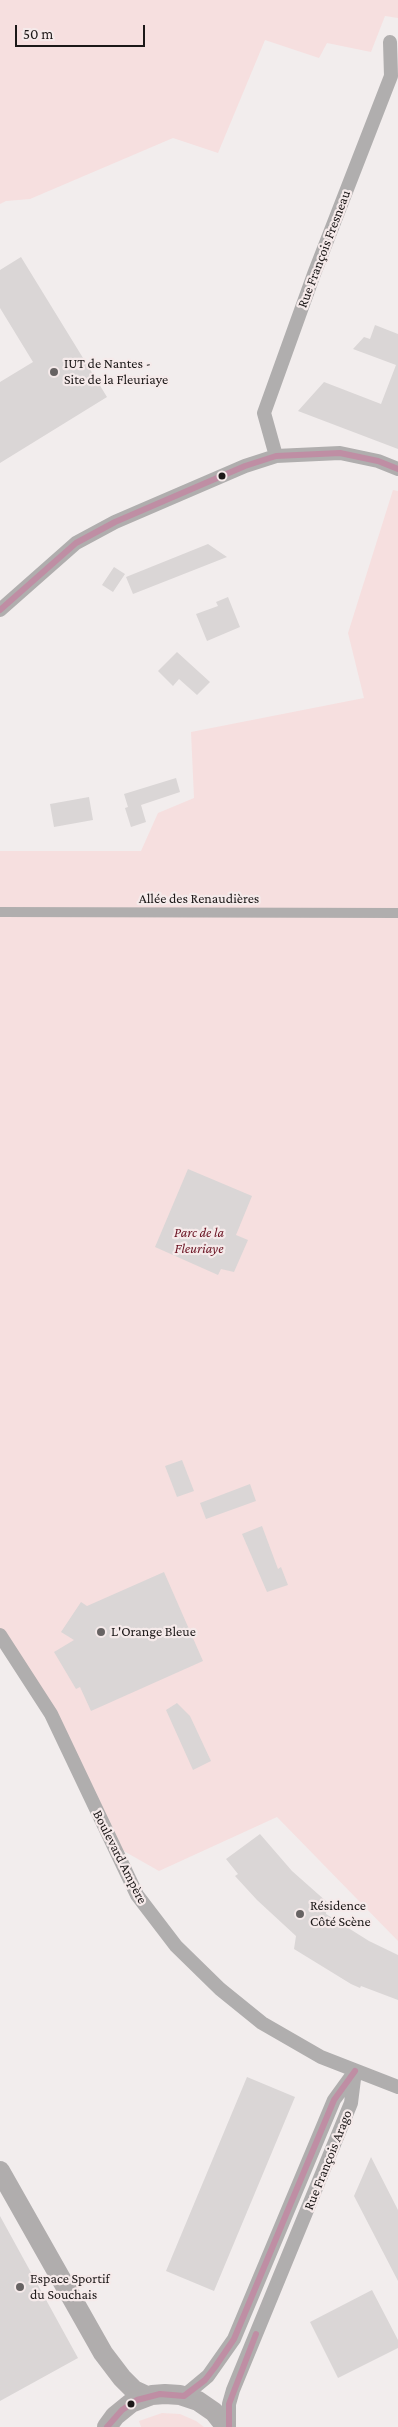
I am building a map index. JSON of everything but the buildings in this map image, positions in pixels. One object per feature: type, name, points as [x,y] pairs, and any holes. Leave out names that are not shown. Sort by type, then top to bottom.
[{"type":"main road","points":[[0,2170],[103,2353],[134,2390],[147,2396]]},
{"type":"main road","points":[[103,2353],[114,2383],[116,2400],[111,2422]]},
{"type":"main road","points":[[111,2422],[128,2405],[147,2396],[165,2394],[184,2396],[210,2409],[228,2427]]},
{"type":"street","name":"Rue François Fresneau","points":[[276,456],[264,414],[320,256],[390,76],[390,42]]},
{"type":"street","points":[[0,610],[76,543],[115,522],[234,470],[276,456],[340,453],[378,461],[398,469]]},
{"type":"street","name":"Allée des Renaudières","points":[[0,912],[398,913]]},
{"type":"street","name":"Boulevard Ampère","points":[[0,1635],[51,1714],[119,1861],[137,1895],[176,1946],[220,1989],[262,2023],[321,2057],[398,2087]]},
{"type":"street","name":"Rue François Arago","points":[[184,2396],[208,2376],[234,2339],[334,2100],[355,2071]]},
{"type":"street","name":"Rue François Arago","points":[[228,2427],[229,2404],[233,2390],[351,2103],[355,2071]]},
{"type":"green space","points":[[0,0],[398,0],[398,18],[385,16],[371,52],[327,43],[319,58],[265,40],[218,153],[173,138],[30,199],[6,201],[0,204]]},
{"type":"green space","name":"Parc de la Fleuriaye","points":[[393,490],[398,491],[398,1941],[277,1817],[159,1871],[122,1850],[0,1630],[0,851],[141,851],[158,813],[194,798],[191,732],[364,698],[348,633]]},
{"type":"green space","points":[[162,2413],[180,2414],[204,2427],[141,2427],[139,2421]]},
{"type":"transit line","points":[[0,610],[76,543],[115,522],[245,466],[276,456],[340,453],[378,461],[398,469]]},
{"type":"transit line","points":[[107,2427],[122,2410],[137,2400],[160,2394],[184,2396],[205,2380],[215,2367],[234,2339],[334,2100],[355,2071]]},
{"type":"transit line","points":[[229,2427],[229,2404],[256,2334]]},
{"type":"place","name":"IUT de Nantes - Site de la Fleuriaye","points":[[54,372]]},
{"type":"place","name":"L'Orange Bleue","points":[[101,1632]]},
{"type":"place","name":"Résidence Côté Scène","points":[[300,1914]]},
{"type":"place","name":"Espace Sportif du Souchais","points":[[20,2287]]}]
